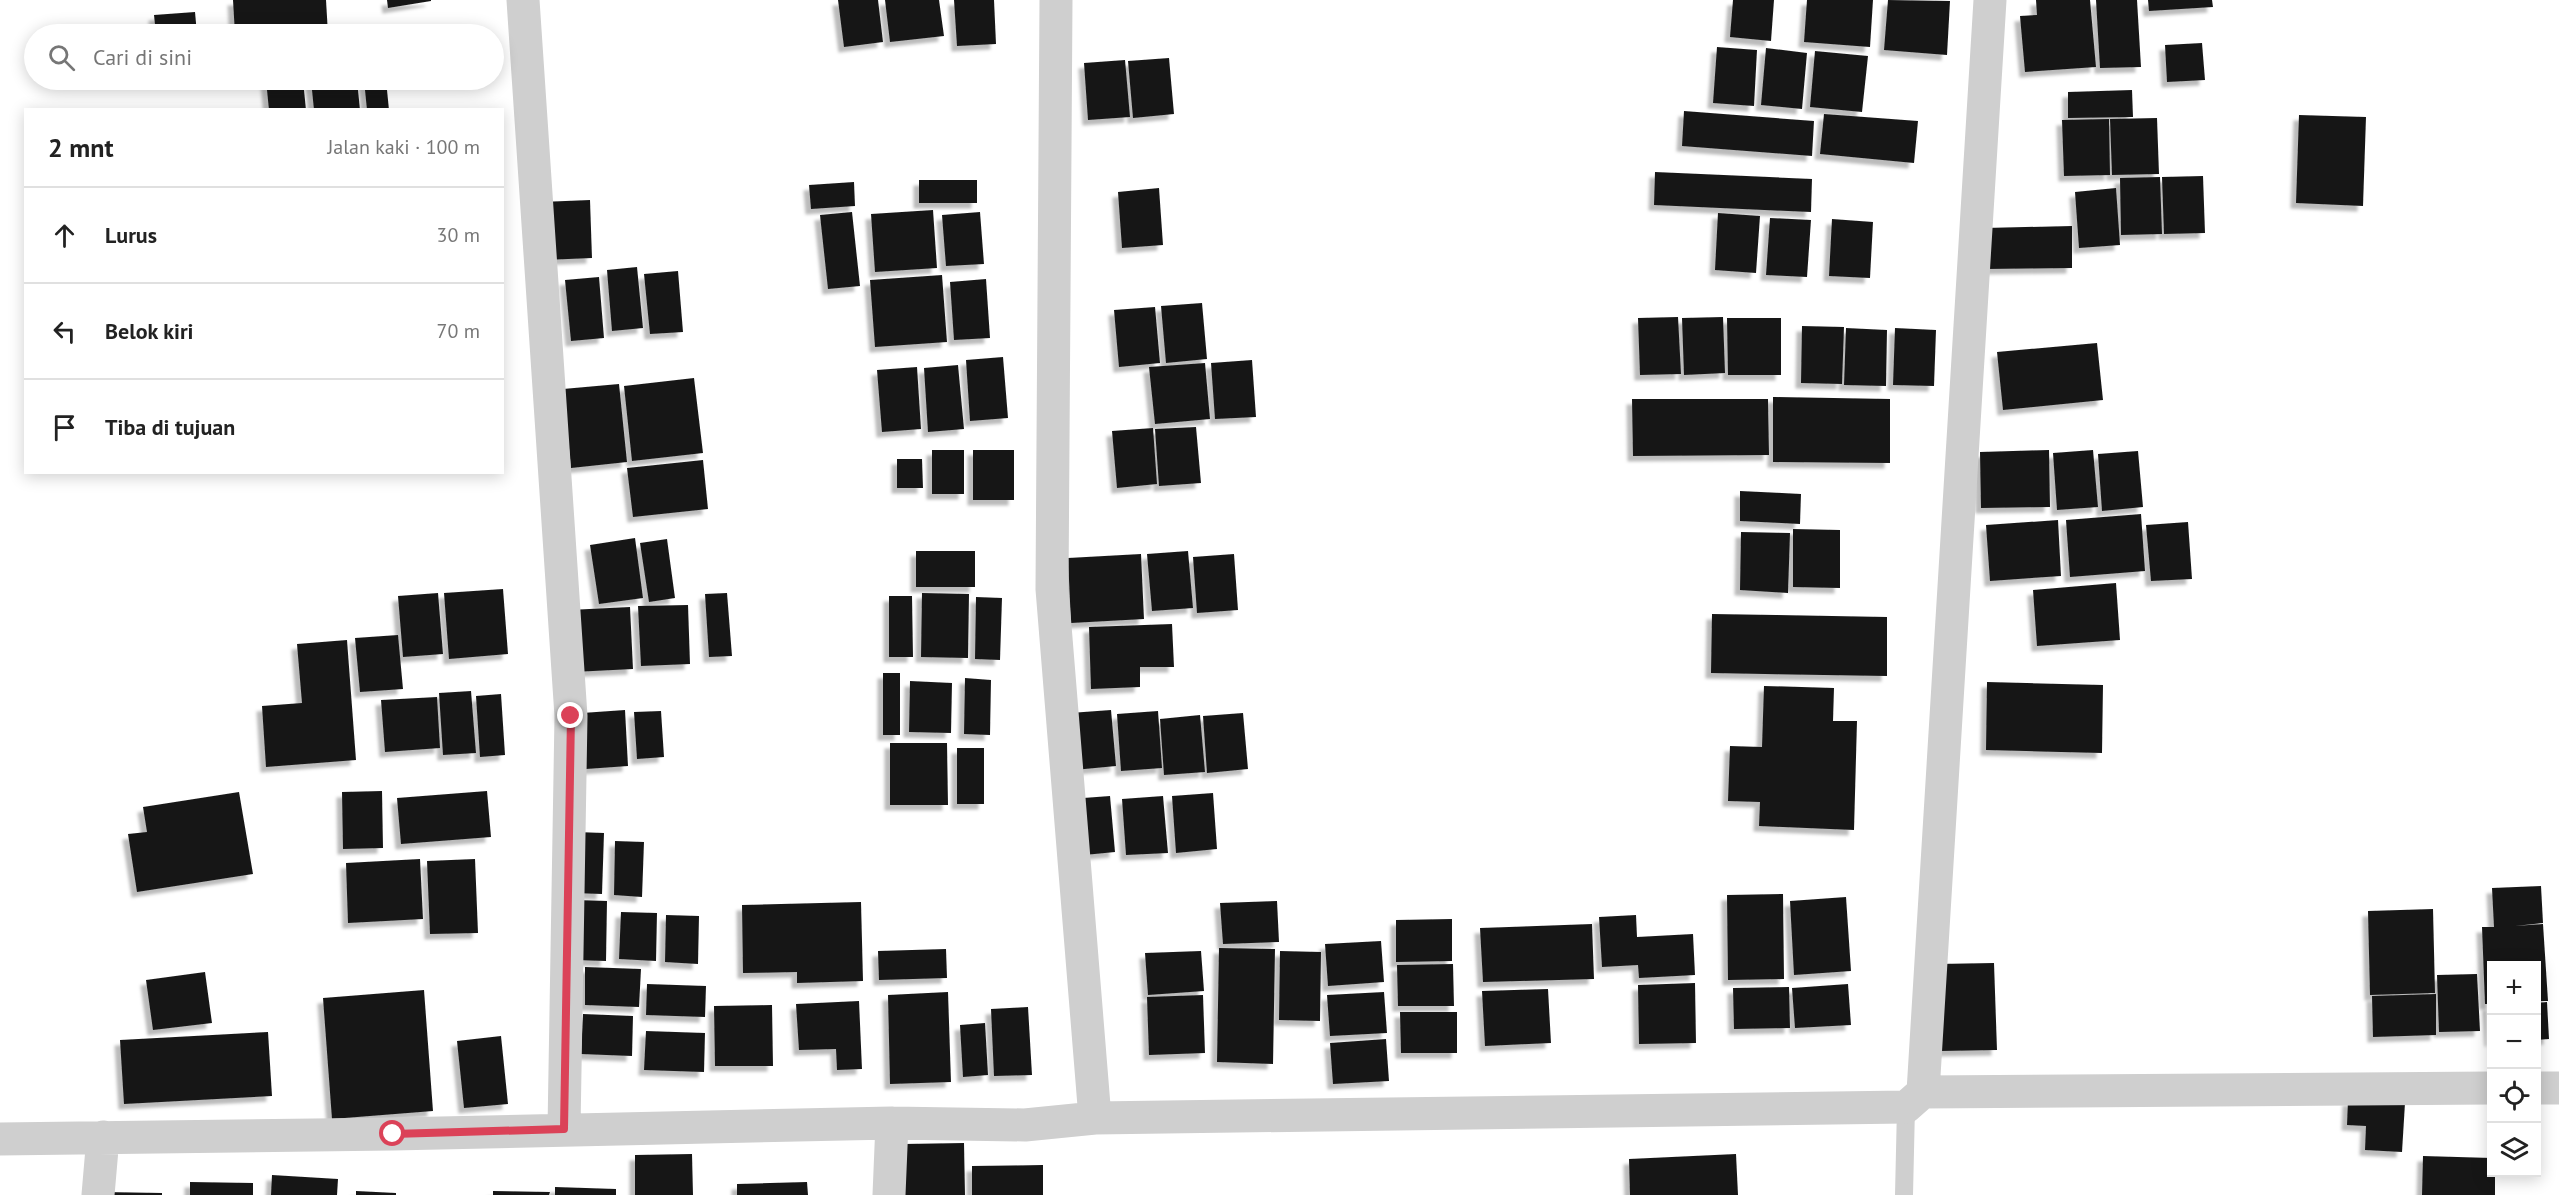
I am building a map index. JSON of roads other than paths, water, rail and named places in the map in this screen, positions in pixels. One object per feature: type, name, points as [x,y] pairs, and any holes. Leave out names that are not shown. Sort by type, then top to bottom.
[{"type":"street","points":[[523,0],[571,716],[564,1129]]},
{"type":"street","points":[[1056,0],[1052,589],[1095,1118]]},
{"type":"street","points":[[1914,1099],[1990,0]]},
{"type":"street","points":[[0,1139],[393,1134],[892,1123],[1025,1125],[1095,1118],[2487,1088]]},
{"type":"street","points":[[2541,1088],[2559,1088]]},
{"type":"street","points":[[889,1195],[892,1123]]},
{"type":"street","points":[[98,1195],[103,1137]]},
{"type":"lane","points":[[1904,1195],[1914,1099]]}]
